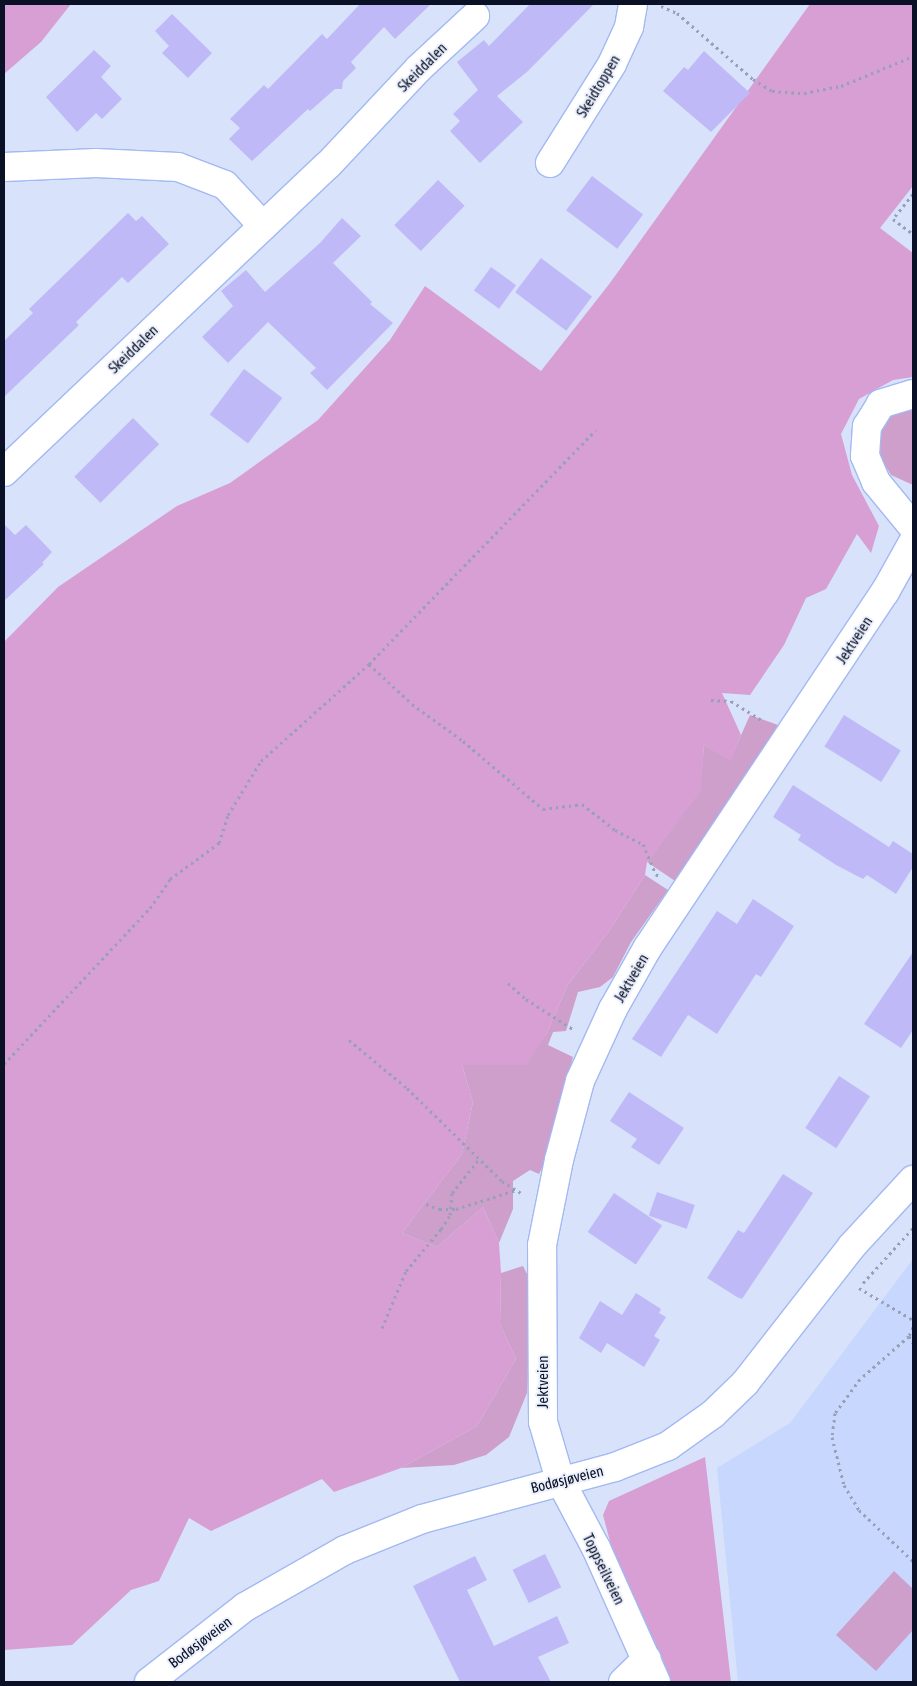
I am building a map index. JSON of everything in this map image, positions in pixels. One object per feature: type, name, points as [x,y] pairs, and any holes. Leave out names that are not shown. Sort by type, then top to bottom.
[{"type":"street","name":"Skeidtoppen","points":[[550,163],[612,64],[629,27],[633,5]]},
{"type":"street","name":"Skeiddalen","points":[[4,472],[328,165],[418,68],[475,16]]},
{"type":"street","points":[[4,167],[96,164],[178,166],[225,185],[263,226]]},
{"type":"street","points":[[913,394],[881,404],[867,426],[865,456],[876,482],[913,527]]},
{"type":"street","name":"Jektveien","points":[[560,1480],[543,1422],[542,1245],[580,1080],[596,1044],[648,948],[886,592],[913,542]]},
{"type":"street","name":"Bodøsjøveien","points":[[149,1682],[245,1608],[345,1550],[422,1519],[560,1480],[615,1467],[668,1446],[713,1414],[752,1375],[852,1246],[913,1180]]},
{"type":"street","name":"Toppseilveien","points":[[560,1480],[652,1671],[623,1682]]},
{"type":"path","points":[[633,5],[656,4],[677,13],[753,79],[772,91],[804,92],[841,86],[913,56]]},
{"type":"path","points":[[913,194],[893,218],[913,234]]},
{"type":"path","points":[[4,1064],[150,908],[170,879],[219,842],[228,815],[261,761],[369,664],[596,430]]},
{"type":"path","points":[[369,664],[412,704],[464,741],[542,809],[582,804],[615,830],[643,844],[656,874],[684,894]]},
{"type":"path","points":[[711,700],[731,702],[790,736]]},
{"type":"path","points":[[508,983],[538,1007],[596,1044]]},
{"type":"path","points":[[349,1040],[408,1088],[479,1159],[517,1190],[549,1210]]},
{"type":"path","points":[[382,1328],[406,1271],[441,1229],[451,1208],[452,1193],[479,1159]]},
{"type":"path","points":[[426,1204],[439,1209],[451,1208],[517,1190]]},
{"type":"path","points":[[913,1228],[857,1290],[913,1320]]},
{"type":"path","points":[[913,1327],[909,1336],[860,1380],[835,1413],[832,1437],[844,1486],[859,1510],[913,1561]]},
{"type":"path","points":[[909,1336],[913,1343]]},
{"type":"shaded area","points":[[4,4],[71,4],[41,42],[4,74]]},
{"type":"shaded area","points":[[810,4],[913,4],[913,186],[880,228],[913,253],[913,377],[893,380],[859,399],[841,434],[852,475],[879,526],[871,553],[857,534],[826,589],[806,598],[784,645],[750,695],[722,693],[741,735],[730,761],[704,745],[701,791],[647,862],[645,875],[609,931],[567,986],[546,1035],[526,1065],[462,1065],[473,1102],[462,1154],[402,1233],[437,1247],[483,1207],[499,1243],[501,1273],[500,1324],[516,1359],[477,1426],[401,1468],[334,1492],[322,1479],[211,1531],[189,1518],[159,1581],[131,1590],[72,1645],[4,1650],[4,642],[58,587],[177,506],[230,483],[318,420],[390,340],[425,286],[541,371],[610,283]]},
{"type":"shaded area","points":[[913,405],[913,485],[891,475],[878,454],[879,430],[892,411]]},
{"type":"shaded area","points":[[750,715],[778,725],[678,883],[647,862],[700,791],[704,745],[730,760]]},
{"type":"shaded area","points":[[645,875],[668,890],[631,942],[613,977],[600,987],[578,992],[566,1031],[553,1032],[548,1045],[573,1057],[545,1162],[539,1174],[530,1170],[513,1181],[513,1209],[499,1243],[483,1207],[437,1247],[402,1233],[462,1154],[473,1102],[462,1065],[546,1035],[567,986],[609,931]]},
{"type":"shaded area","points":[[913,1259],[913,1682],[738,1682],[717,1468],[790,1423]]},
{"type":"shaded area","points":[[523,1266],[531,1282],[527,1393],[509,1437],[486,1455],[454,1465],[401,1468],[477,1426],[516,1359],[500,1324],[501,1273]]},
{"type":"shaded area","points":[[705,1457],[731,1682],[670,1682],[663,1660],[616,1564],[603,1515],[609,1501]]},
{"type":"shaded area","points":[[894,1571],[913,1589],[913,1630],[876,1671],[836,1635]]},
{"type":"building","points":[[360,4],[431,4],[395,39],[384,27],[351,62],[356,68],[343,81],[342,89],[335,89],[310,111],[308,109],[252,161],[229,139],[240,128],[230,119],[264,85],[268,89],[322,34],[327,39]]},
{"type":"building","points":[[530,4],[594,4],[528,71],[497,96],[523,122],[480,163],[450,131],[460,121],[453,114],[478,90],[457,62],[484,40],[489,46]]},
{"type":"building","points":[[172,14],[212,53],[188,78],[162,53],[169,46],[155,31]]},
{"type":"building","points":[[94,50],[111,66],[101,77],[122,99],[102,119],[96,113],[77,132],[46,97]]},
{"type":"building","points":[[704,51],[750,93],[711,132],[663,91],[684,67],[688,70]]},
{"type":"building","points":[[592,176],[643,215],[617,249],[566,210]]},
{"type":"building","points":[[438,180],[465,206],[421,251],[394,225]]},
{"type":"building","points":[[128,213],[136,221],[142,216],[169,244],[128,283],[122,277],[76,322],[79,325],[4,397],[4,341],[33,313],[29,309]]},
{"type":"building","points":[[342,218],[361,236],[333,263],[372,302],[370,304],[393,323],[327,390],[310,373],[316,368],[268,322],[228,363],[202,337],[233,306],[221,291],[246,270],[265,292],[320,243]]},
{"type":"building","points":[[541,258],[592,297],[566,331],[515,292]]},
{"type":"building","points":[[491,267],[516,285],[499,309],[474,290]]},
{"type":"building","points":[[244,369],[282,398],[248,443],[210,415]]},
{"type":"building","points":[[133,418],[159,444],[100,503],[74,477]]},
{"type":"building","points":[[4,524],[15,535],[26,525],[52,552],[42,563],[44,564],[4,601]]},
{"type":"building","points":[[844,715],[901,751],[881,782],[824,746]]},
{"type":"building","points":[[793,785],[889,847],[893,841],[913,854],[913,867],[896,894],[867,875],[863,879],[836,865],[798,840],[801,835],[773,817]]},
{"type":"building","points":[[753,899],[794,926],[761,977],[756,974],[717,1034],[688,1015],[661,1057],[632,1039],[717,911],[737,924]]},
{"type":"building","points":[[913,952],[913,1030],[901,1048],[864,1024]]},
{"type":"building","points":[[839,1076],[870,1096],[836,1148],[805,1128]]},
{"type":"building","points":[[629,1092],[684,1128],[659,1165],[631,1147],[637,1139],[610,1121]]},
{"type":"building","points":[[783,1174],[813,1193],[742,1299],[707,1278],[738,1230],[744,1233]]},
{"type":"building","points":[[657,1192],[695,1205],[687,1229],[649,1216]]},
{"type":"building","points":[[614,1193],[662,1225],[636,1264],[588,1232]]},
{"type":"building","points":[[636,1293],[661,1309],[659,1313],[666,1317],[654,1336],[660,1340],[644,1367],[607,1343],[601,1353],[579,1338],[600,1301],[622,1315]]},
{"type":"building","points":[[545,1554],[561,1587],[529,1603],[513,1570]]},
{"type":"building","points":[[475,1556],[487,1580],[467,1590],[494,1646],[557,1616],[569,1643],[538,1657],[551,1682],[460,1682],[413,1586]]}]
